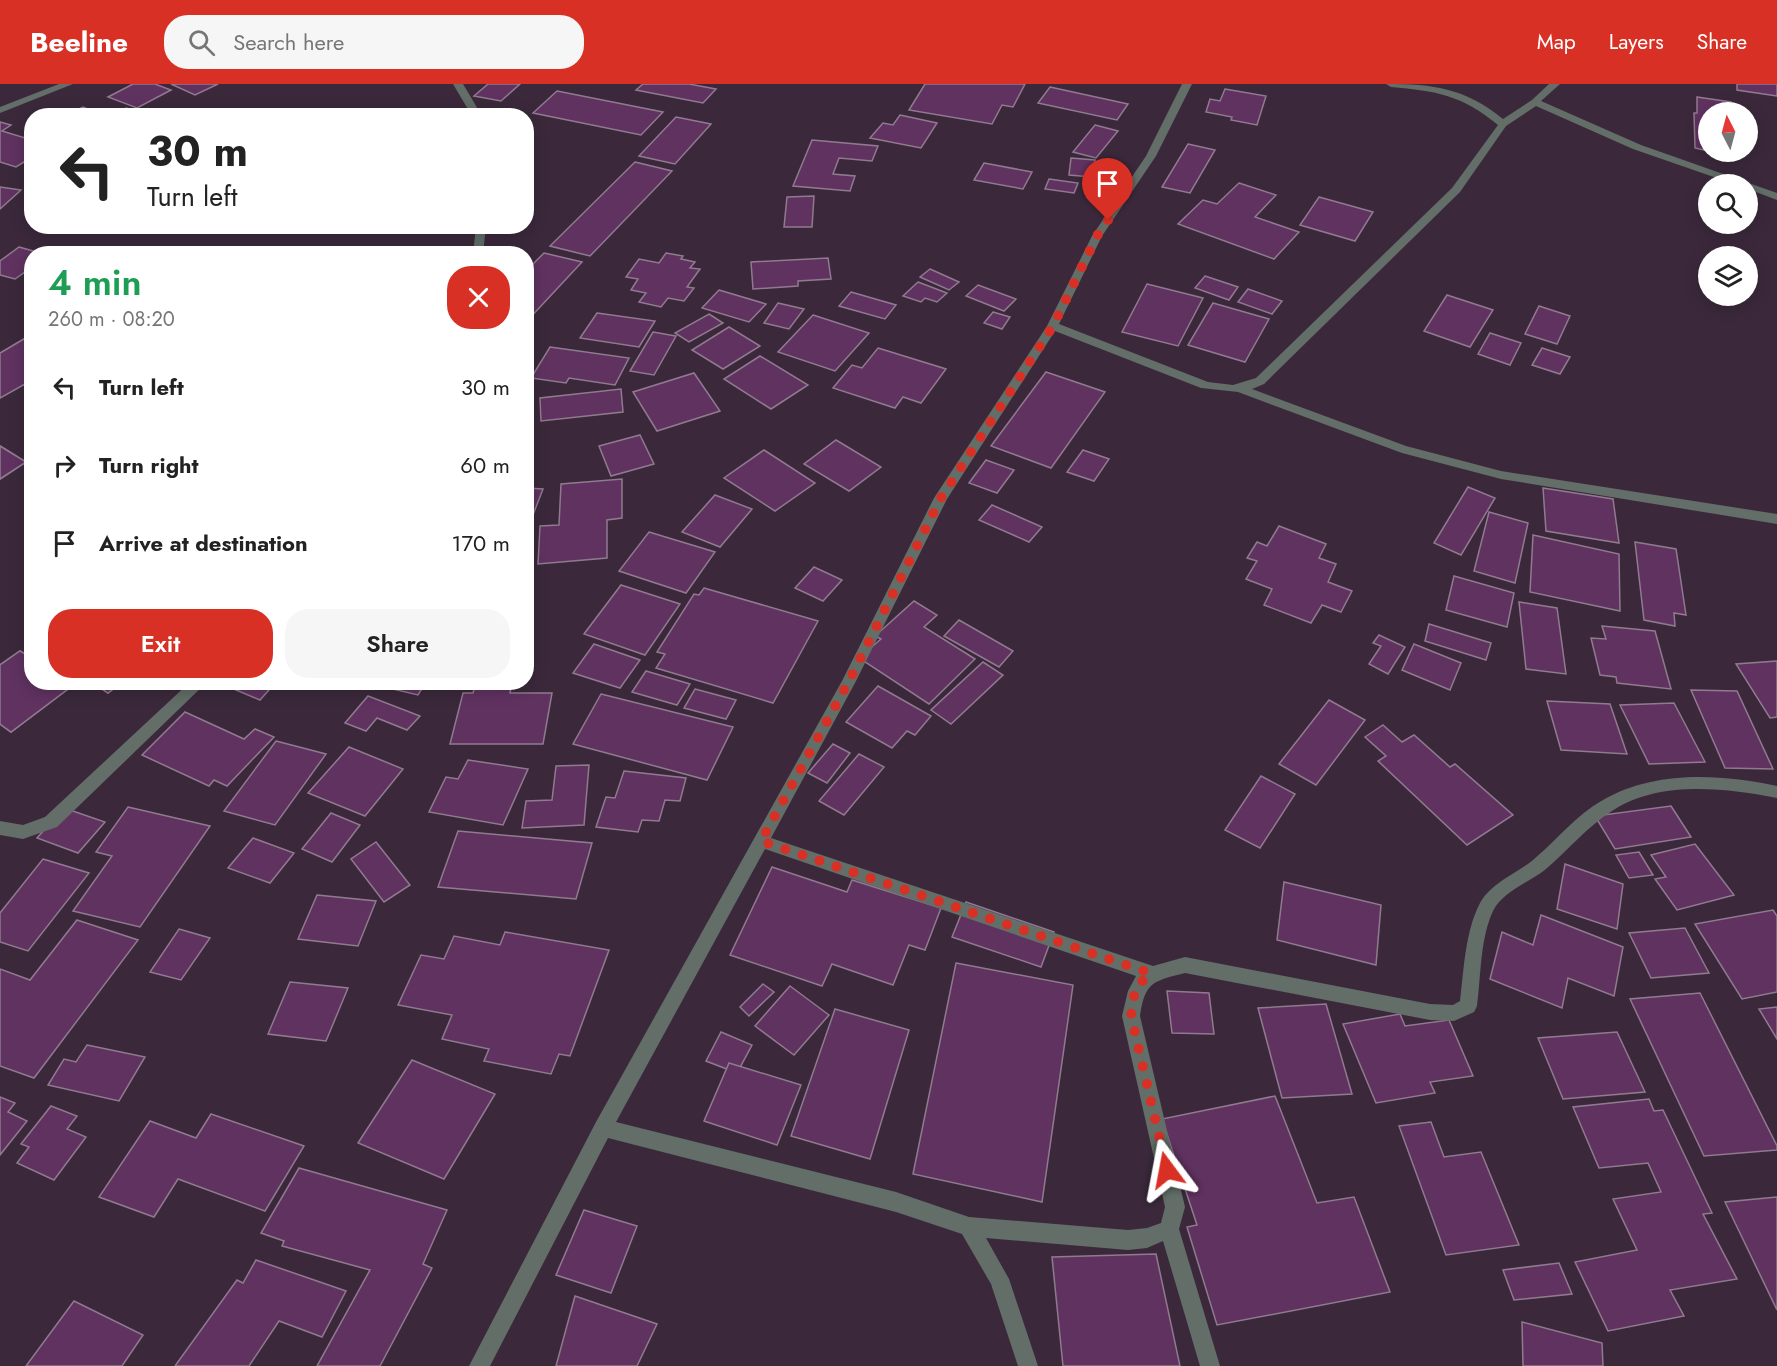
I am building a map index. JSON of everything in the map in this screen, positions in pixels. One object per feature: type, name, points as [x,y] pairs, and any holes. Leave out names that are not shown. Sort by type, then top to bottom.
[{"type":"street","points":[[0,110],[68,84]]},
{"type":"street","points":[[458,84],[472,108]]},
{"type":"street","points":[[479,1366],[603,1128],[848,683],[941,498],[1053,326],[1097,236],[1151,156],[1187,84]]},
{"type":"street","points":[[1391,84],[1448,91],[1466,97],[1480,104],[1503,124]]},
{"type":"street","points":[[1243,390],[1260,381],[1456,190],[1503,124],[1535,102],[1555,84]]},
{"type":"street","points":[[1535,102],[1637,147],[1714,174]]},
{"type":"street","points":[[1758,190],[1777,197]]},
{"type":"street","points":[[1053,326],[1205,385],[1229,390],[1243,390],[1402,448],[1501,475],[1777,519]]},
{"type":"street","points":[[0,828],[23,832],[51,822],[191,690]]},
{"type":"street","points":[[761,841],[1150,973],[1185,965],[1430,1012],[1454,1013],[1468,1005],[1479,930],[1491,900],[1538,866],[1607,806],[1641,790],[1684,785],[1742,784],[1777,792]]},
{"type":"street","points":[[1150,973],[1135,989],[1131,1016],[1175,1207],[1169,1229],[1210,1366]]},
{"type":"street","points":[[603,1128],[896,1202],[969,1227],[1128,1240],[1147,1238],[1169,1229]]},
{"type":"street","points":[[969,1227],[999,1279],[1028,1366]]},
{"type":"building","points":[[133,84],[155,84],[171,90],[137,108],[108,97]]},
{"type":"building","points":[[171,84],[218,84],[195,95]]},
{"type":"building","points":[[488,84],[520,84],[501,101],[474,96]]},
{"type":"building","points":[[643,84],[689,84],[716,89],[703,103],[636,90]]},
{"type":"building","points":[[925,84],[1025,84],[1013,107],[1002,105],[992,124],[909,110]]},
{"type":"building","points":[[1737,84],[1777,84],[1777,96],[1737,90]]},
{"type":"building","points":[[1050,87],[1128,104],[1117,120],[1038,103]]},
{"type":"building","points":[[1225,89],[1266,96],[1257,125],[1206,112],[1210,99],[1220,101]]},
{"type":"building","points":[[557,91],[663,112],[641,135],[534,112]]},
{"type":"building","points":[[1697,97],[1731,102],[1698,102],[1698,149],[1695,148],[1694,113],[1697,113]]},
{"type":"building","points":[[900,115],[937,123],[921,148],[870,138],[883,123],[893,125]]},
{"type":"building","points":[[676,117],[711,124],[675,164],[639,156]]},
{"type":"building","points":[[0,122],[11,125],[2,131],[24,138],[24,162],[16,167],[0,162]]},
{"type":"building","points":[[1095,125],[1118,131],[1096,158],[1073,152]]},
{"type":"building","points":[[812,140],[878,146],[872,161],[839,158],[833,174],[855,176],[850,191],[793,186]]},
{"type":"building","points":[[1188,144],[1215,150],[1190,193],[1162,187]]},
{"type":"building","points":[[1071,158],[1095,160],[1092,177],[1069,175]]},
{"type":"building","points":[[635,162],[672,171],[590,256],[550,246]]},
{"type":"building","points":[[984,163],[1032,172],[1023,189],[974,180]]},
{"type":"building","points":[[1049,179],[1078,183],[1074,193],[1045,189]]},
{"type":"building","points":[[1239,183],[1276,195],[1255,217],[1299,232],[1274,259],[1178,224],[1203,200],[1217,204]]},
{"type":"building","points":[[0,187],[21,190],[0,209]]},
{"type":"building","points":[[814,196],[812,227],[784,227],[787,197]]},
{"type":"building","points":[[1319,197],[1373,212],[1355,241],[1300,225]]},
{"type":"building","points":[[19,247],[24,248],[24,273],[15,279],[0,275],[0,261]]},
{"type":"building","points":[[544,253],[582,262],[534,313],[534,263]]},
{"type":"building","points":[[666,253],[683,256],[681,259],[695,262],[690,268],[700,269],[687,287],[694,288],[684,301],[668,298],[661,307],[639,302],[646,293],[631,290],[638,279],[626,277],[639,259],[659,263]]},
{"type":"building","points":[[828,258],[831,279],[798,281],[798,286],[753,289],[751,262]]},
{"type":"building","points":[[930,269],[959,282],[949,290],[920,277]]},
{"type":"building","points":[[1205,276],[1238,287],[1229,300],[1195,288]]},
{"type":"building","points":[[918,282],[947,293],[937,302],[925,298],[921,302],[903,296]]},
{"type":"building","points":[[1147,284],[1203,298],[1178,346],[1122,332]]},
{"type":"building","points":[[978,285],[1016,299],[1004,311],[966,296]]},
{"type":"building","points":[[1248,289],[1282,301],[1272,314],[1238,302]]},
{"type":"building","points":[[719,290],[766,304],[749,322],[702,308]]},
{"type":"building","points":[[851,292],[896,305],[885,319],[839,306]]},
{"type":"building","points":[[1447,295],[1493,310],[1470,347],[1424,331]]},
{"type":"building","points":[[778,303],[804,309],[789,329],[764,323]]},
{"type":"building","points":[[1213,303],[1269,319],[1245,362],[1188,345]]},
{"type":"building","points":[[1539,306],[1570,316],[1557,344],[1525,334]]},
{"type":"building","points":[[993,312],[1010,317],[1002,329],[984,323]]},
{"type":"building","points":[[597,313],[655,321],[639,347],[580,338]]},
{"type":"building","points":[[709,314],[723,323],[689,342],[675,333]]},
{"type":"building","points":[[813,315],[869,333],[835,371],[778,352]]},
{"type":"building","points":[[729,327],[760,346],[723,369],[692,350]]},
{"type":"building","points":[[653,332],[676,336],[654,375],[630,371]]},
{"type":"building","points":[[1490,333],[1521,343],[1510,365],[1478,354]]},
{"type":"building","points":[[24,339],[24,384],[0,398],[0,353]]},
{"type":"building","points":[[24,339],[24,384],[0,398],[0,353]]},
{"type":"building","points":[[550,347],[629,358],[615,385],[569,378],[566,383],[534,378],[534,373]]},
{"type":"building","points":[[878,348],[946,369],[921,403],[903,397],[895,408],[833,388],[852,365],[862,368]]},
{"type":"building","points":[[1542,348],[1570,357],[1560,374],[1532,365]]},
{"type":"building","points":[[760,356],[808,385],[771,409],[724,379]]},
{"type":"building","points":[[1046,372],[1105,392],[1051,468],[991,446]]},
{"type":"building","points":[[694,373],[720,411],[657,431],[633,392]]},
{"type":"building","points":[[621,389],[623,412],[541,421],[540,398]]},
{"type":"building","points":[[640,435],[654,464],[611,476],[599,446]]},
{"type":"building","points":[[836,440],[881,467],[849,491],[804,464]]},
{"type":"building","points":[[0,446],[24,461],[24,463],[0,479]]},
{"type":"building","points":[[0,446],[24,461],[24,463],[0,479]]},
{"type":"building","points":[[764,450],[815,483],[775,511],[724,478]]},
{"type":"building","points":[[1083,450],[1109,459],[1094,481],[1067,472]]},
{"type":"building","points":[[986,460],[1014,470],[997,493],[969,483]]},
{"type":"building","points":[[622,479],[622,518],[607,520],[607,558],[538,564],[540,526],[559,525],[561,484]]},
{"type":"building","points":[[1468,487],[1495,498],[1461,555],[1434,543]]},
{"type":"building","points":[[534,488],[543,489],[534,512]]},
{"type":"building","points":[[1543,488],[1613,499],[1619,543],[1546,531]]},
{"type":"building","points":[[715,495],[752,509],[720,547],[682,532]]},
{"type":"building","points":[[992,505],[1042,527],[1029,542],[979,520]]},
{"type":"building","points":[[1489,512],[1528,523],[1515,583],[1474,571]]},
{"type":"building","points":[[1279,526],[1326,544],[1319,558],[1336,564],[1328,582],[1352,591],[1341,612],[1322,605],[1311,623],[1264,605],[1272,589],[1246,579],[1257,561],[1247,558],[1257,542],[1267,546]]},
{"type":"building","points":[[649,532],[715,552],[686,593],[619,571]]},
{"type":"building","points":[[1533,535],[1619,554],[1620,611],[1530,592]]},
{"type":"building","points":[[1635,542],[1676,549],[1686,615],[1674,613],[1675,626],[1644,620]]},
{"type":"building","points":[[814,567],[842,580],[823,601],[795,588]]},
{"type":"building","points":[[1454,576],[1514,593],[1507,627],[1446,610]]},
{"type":"building","points":[[621,585],[680,604],[645,655],[584,634]]},
{"type":"building","points":[[704,588],[818,621],[773,703],[656,668],[665,654],[657,652],[694,594],[699,595]]},
{"type":"building","points":[[914,601],[937,615],[924,627],[975,659],[929,704],[859,658],[881,639],[875,636]]},
{"type":"building","points":[[1519,602],[1557,608],[1566,674],[1526,669]]},
{"type":"building","points":[[959,620],[1013,651],[999,667],[944,636]]},
{"type":"building","points":[[1429,624],[1491,643],[1486,660],[1425,641]]},
{"type":"building","points":[[1602,626],[1655,631],[1671,689],[1617,683],[1616,677],[1600,675],[1591,638],[1606,639]]},
{"type":"building","points":[[1379,635],[1405,647],[1388,674],[1369,664],[1381,646],[1373,643]]},
{"type":"building","points":[[594,644],[640,660],[620,688],[573,673]]},
{"type":"building","points":[[1414,644],[1461,663],[1450,690],[1402,670]]},
{"type":"building","points":[[20,651],[24,653],[24,690],[67,690],[11,732],[0,724],[0,665]]},
{"type":"building","points":[[20,651],[24,653],[24,690],[67,690],[11,732],[0,724],[0,665]]},
{"type":"building","points":[[1777,661],[1777,717],[1770,718],[1736,664]]},
{"type":"building","points":[[983,662],[1003,675],[951,724],[931,710]]},
{"type":"building","points":[[646,671],[690,684],[677,705],[632,692]]},
{"type":"building","points":[[878,686],[931,716],[915,735],[907,731],[892,748],[846,722]]},
{"type":"building","points":[[695,689],[736,700],[726,719],[684,708]]},
{"type":"building","points":[[236,690],[269,690],[260,700]]},
{"type":"building","points":[[397,690],[421,690],[418,695]]},
{"type":"building","points":[[474,690],[511,690],[510,693],[552,693],[543,744],[450,744],[463,693],[473,693]]},
{"type":"building","points":[[1691,690],[1737,691],[1773,769],[1725,768]]},
{"type":"building","points":[[601,694],[733,727],[707,780],[573,744]]},
{"type":"building","points":[[368,696],[420,716],[407,730],[377,718],[366,731],[345,723]]},
{"type":"building","points":[[1329,700],[1365,720],[1316,785],[1279,764]]},
{"type":"building","points":[[1547,701],[1610,704],[1627,754],[1561,750]]},
{"type":"building","points":[[1674,703],[1705,762],[1649,764],[1620,705]]},
{"type":"building","points":[[185,712],[244,739],[255,729],[274,737],[227,786],[214,780],[209,786],[142,755]]},
{"type":"building","points":[[1383,725],[1402,742],[1414,735],[1450,767],[1455,764],[1513,815],[1467,845],[1378,761],[1386,756],[1365,737]]},
{"type":"building","points":[[276,741],[326,754],[275,825],[224,811]]},
{"type":"building","points":[[833,744],[850,753],[827,783],[808,773]]},
{"type":"building","points":[[349,747],[403,769],[365,816],[308,793]]},
{"type":"building","points":[[859,754],[884,767],[844,815],[819,801]]},
{"type":"building","points":[[468,760],[528,769],[503,825],[429,812],[446,777],[458,779]]},
{"type":"building","points":[[589,765],[584,825],[522,828],[526,801],[552,800],[556,766]]},
{"type":"building","points":[[624,771],[686,778],[680,801],[665,800],[659,821],[642,820],[638,832],[596,827],[606,797],[615,798]]},
{"type":"building","points":[[1261,776],[1295,794],[1260,848],[1225,830]]},
{"type":"building","points":[[1671,806],[1691,837],[1615,849],[1595,816]]},
{"type":"building","points":[[128,807],[210,826],[140,927],[73,911],[112,856],[96,852]]},
{"type":"building","points":[[64,808],[105,822],[78,853],[37,838]]},
{"type":"building","points":[[331,813],[360,825],[332,862],[302,849]]},
{"type":"building","points":[[458,831],[592,843],[576,899],[438,887]]},
{"type":"building","points":[[253,838],[294,853],[270,883],[228,868]]},
{"type":"building","points":[[376,842],[410,885],[384,902],[351,859]]},
{"type":"building","points":[[1695,844],[1734,895],[1677,910],[1655,879],[1666,877],[1651,855]]},
{"type":"building","points":[[1639,852],[1653,875],[1629,878],[1616,855]]},
{"type":"building","points":[[43,859],[89,873],[28,951],[0,942],[0,913]]},
{"type":"building","points":[[1565,864],[1623,884],[1617,929],[1557,909]]},
{"type":"building","points":[[772,867],[847,892],[852,880],[941,908],[925,950],[909,945],[893,985],[832,964],[822,986],[730,955]]},
{"type":"building","points":[[1284,882],[1381,905],[1376,965],[1277,940]]},
{"type":"building","points":[[317,895],[376,901],[358,946],[298,939]]},
{"type":"building","points":[[966,902],[1054,932],[1041,967],[952,937]]},
{"type":"building","points":[[1773,910],[1777,916],[1777,992],[1742,999],[1695,924]]},
{"type":"building","points":[[1541,915],[1623,947],[1614,996],[1568,978],[1562,1008],[1490,979],[1502,932],[1533,945]]},
{"type":"building","points":[[77,920],[138,940],[34,1078],[0,1066],[0,969],[30,980]]},
{"type":"building","points":[[1685,928],[1709,973],[1651,978],[1629,933]]},
{"type":"building","points":[[179,929],[210,938],[181,980],[150,972]]},
{"type":"building","points":[[505,932],[609,950],[570,1056],[559,1054],[551,1074],[484,1061],[489,1049],[442,1039],[452,1015],[398,1005],[421,955],[444,959],[454,936],[500,945]]},
{"type":"building","points":[[956,963],[1073,985],[1042,1202],[913,1174]]},
{"type":"building","points":[[290,982],[348,988],[326,1041],[268,1034]]},
{"type":"building","points":[[763,984],[774,992],[749,1016],[740,1007]]},
{"type":"building","points":[[790,986],[829,1015],[794,1055],[755,1026]]},
{"type":"building","points":[[1167,991],[1209,993],[1214,1034],[1172,1033]]},
{"type":"building","points":[[1700,993],[1777,1150],[1704,1156],[1630,999]]},
{"type":"building","points":[[1326,1004],[1352,1094],[1282,1098],[1258,1008]]},
{"type":"building","points":[[1777,1007],[1777,1039],[1759,1009]]},
{"type":"building","points":[[835,1009],[909,1030],[870,1159],[791,1136]]},
{"type":"building","points":[[1400,1014],[1405,1026],[1449,1020],[1473,1076],[1430,1082],[1435,1093],[1376,1103],[1343,1024]]},
{"type":"building","points":[[721,1032],[752,1045],[737,1073],[706,1061]]},
{"type":"building","points":[[1617,1032],[1645,1092],[1563,1099],[1538,1038]]},
{"type":"building","points":[[87,1045],[145,1057],[119,1101],[48,1085],[64,1059],[76,1062]]},
{"type":"building","points":[[412,1060],[495,1094],[444,1179],[358,1143]]},
{"type":"building","points":[[729,1063],[801,1085],[777,1145],[704,1121]]},
{"type":"building","points":[[1275,1096],[1317,1203],[1354,1197],[1390,1292],[1217,1325],[1187,1227],[1197,1225],[1162,1119]]},
{"type":"building","points":[[0,1097],[15,1103],[8,1112],[27,1121],[0,1155]]},
{"type":"building","points":[[1649,1099],[1654,1111],[1663,1110],[1712,1213],[1703,1214],[1737,1279],[1670,1290],[1684,1316],[1608,1331],[1575,1262],[1637,1250],[1613,1199],[1661,1192],[1648,1163],[1599,1168],[1573,1107]]},
{"type":"building","points":[[51,1106],[77,1116],[67,1129],[86,1137],[54,1180],[17,1163],[29,1147],[21,1144]]},
{"type":"building","points":[[211,1114],[304,1146],[265,1211],[178,1179],[154,1217],[99,1197],[150,1121],[196,1138]]},
{"type":"building","points":[[1431,1122],[1444,1157],[1481,1152],[1519,1245],[1446,1255],[1399,1126]]},
{"type":"building","points":[[299,1168],[447,1210],[423,1264],[432,1268],[380,1366],[317,1366],[370,1270],[282,1246],[284,1241],[261,1233]]},
{"type":"building","points":[[1777,1197],[1777,1310],[1725,1202]]},
{"type":"building","points":[[584,1210],[637,1226],[611,1293],[556,1275]]},
{"type":"building","points":[[1156,1254],[1180,1366],[1063,1366],[1052,1257]]},
{"type":"building","points":[[256,1260],[346,1291],[322,1337],[279,1321],[249,1366],[175,1366],[237,1280],[243,1283]]},
{"type":"building","points":[[1559,1263],[1572,1294],[1514,1300],[1503,1270]]},
{"type":"building","points":[[575,1296],[657,1324],[637,1366],[556,1366]]},
{"type":"building","points":[[74,1301],[143,1335],[122,1366],[26,1366]]},
{"type":"building","points":[[1522,1322],[1602,1343],[1603,1366],[1523,1366]]},
{"type":"route","points":[[1108,220],[1097,236],[1053,326],[941,498],[848,683],[761,841],[1150,973],[1135,989],[1131,1016],[1167,1170]]}]
